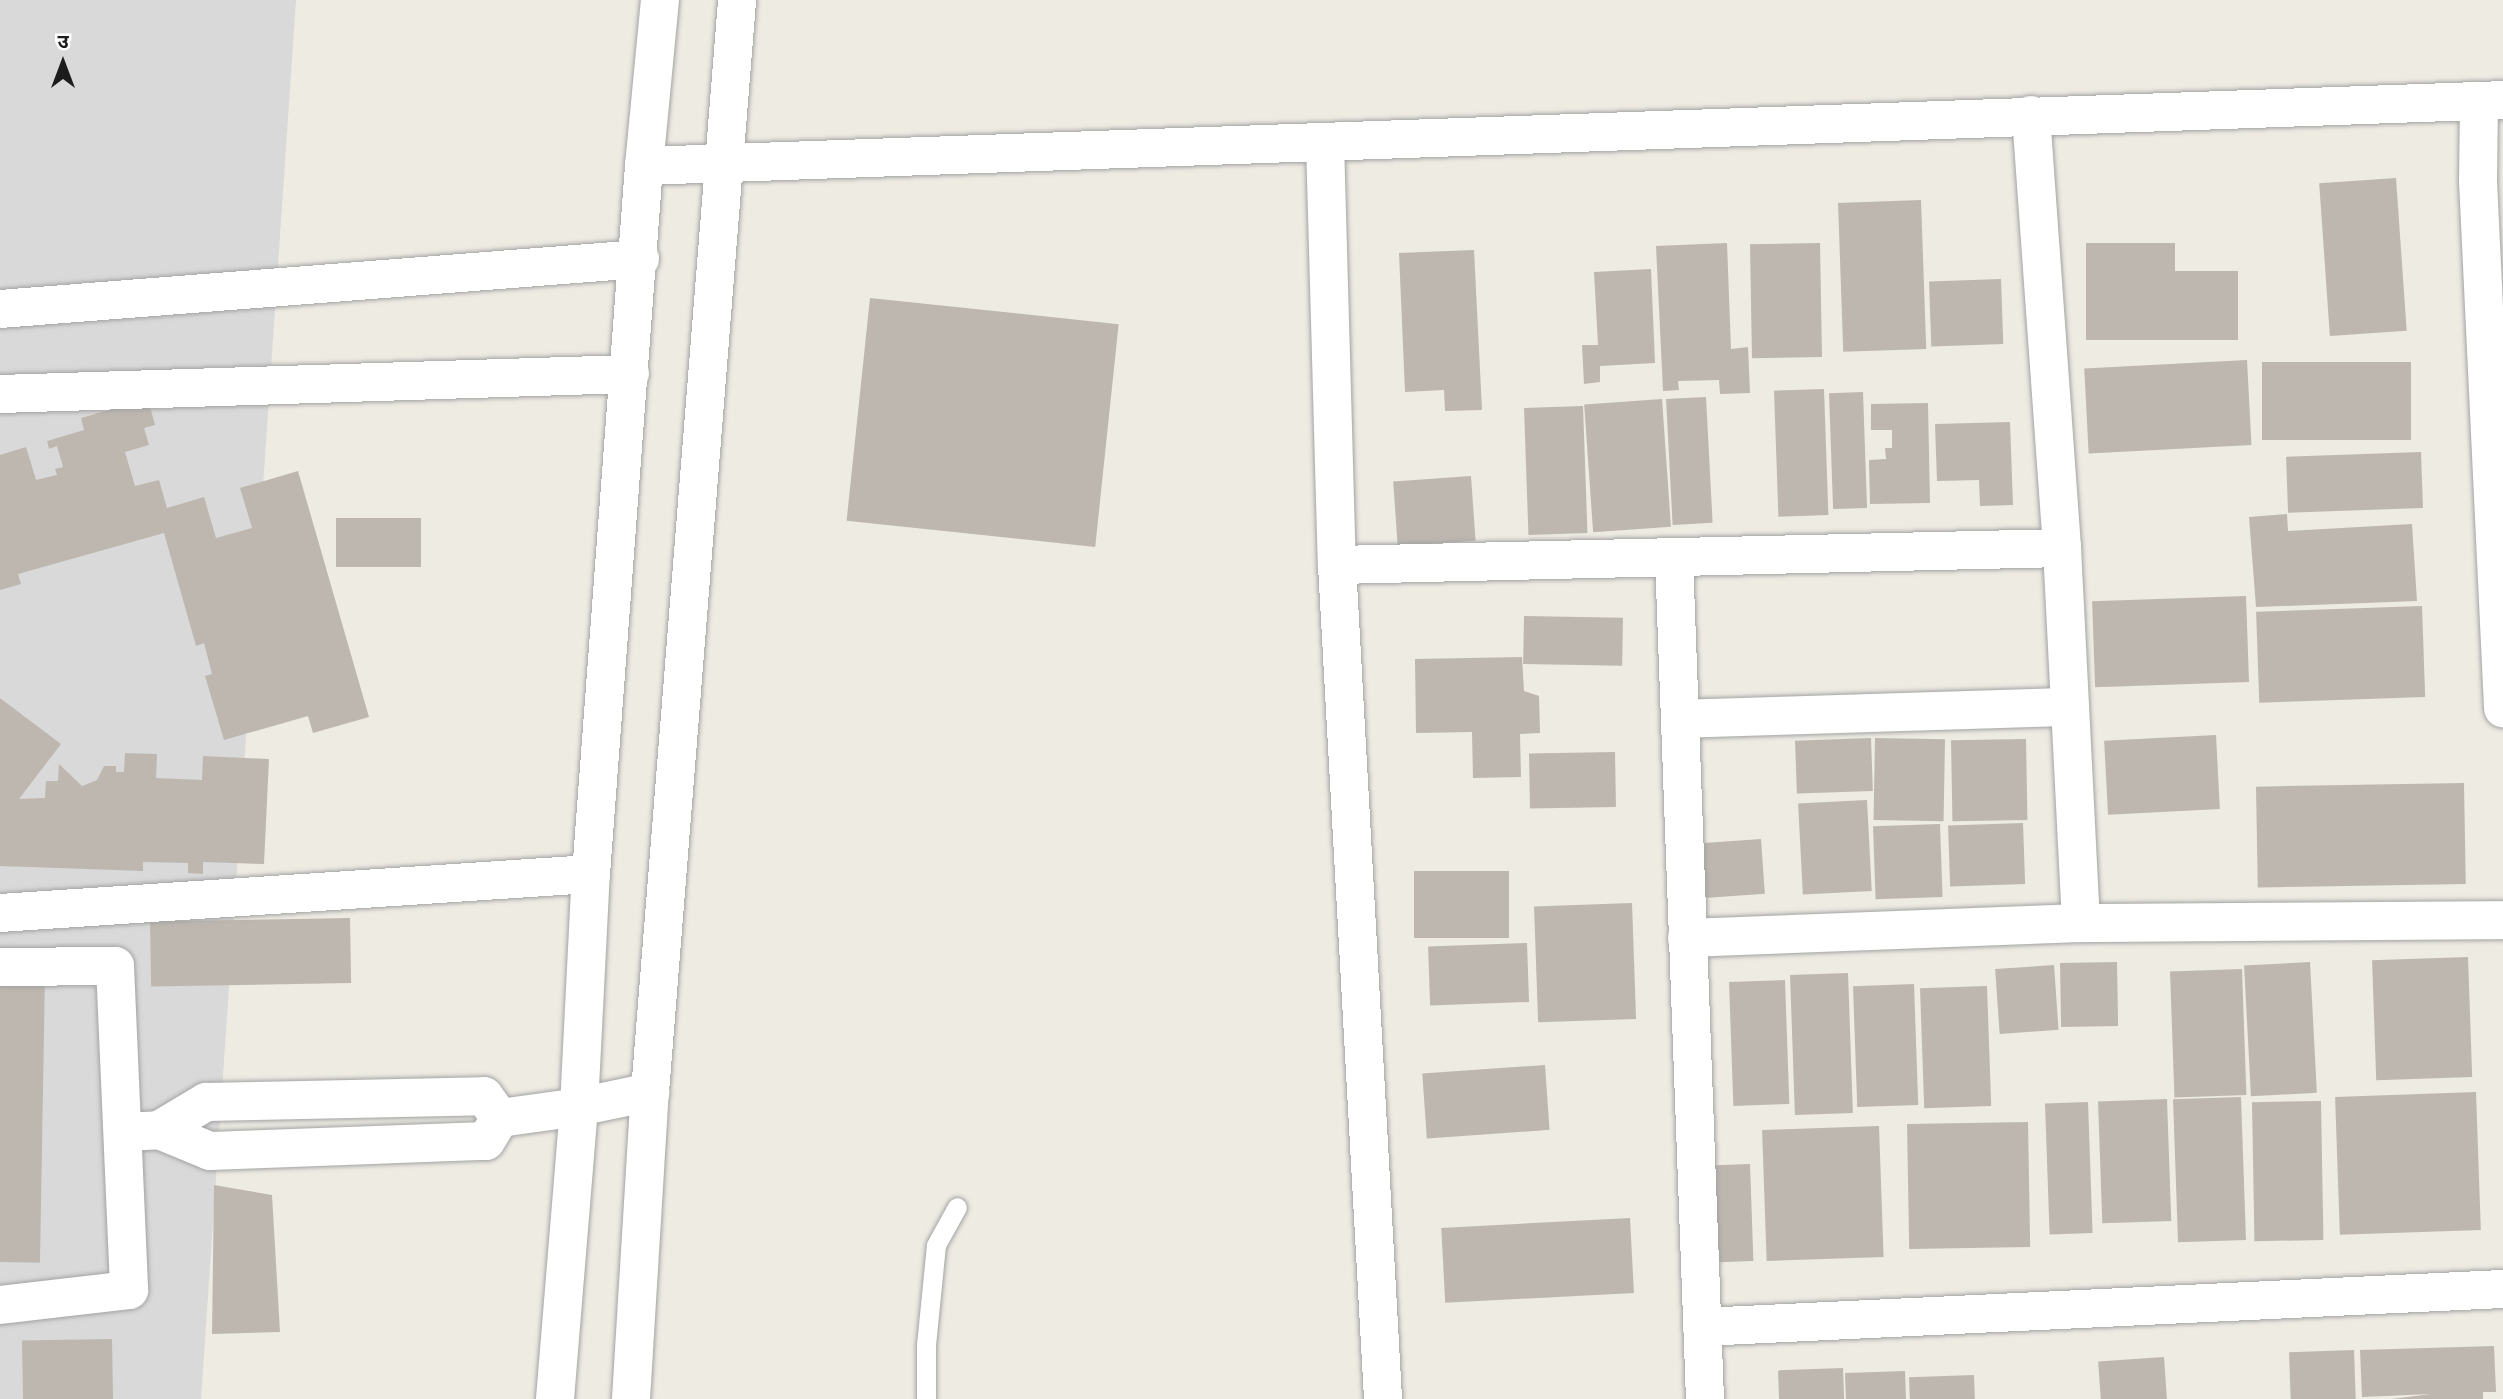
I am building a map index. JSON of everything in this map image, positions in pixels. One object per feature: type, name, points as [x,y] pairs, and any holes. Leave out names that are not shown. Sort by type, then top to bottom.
[{"type":"street","points":[[555,1399],[579,1107],[592,874],[640,259],[644,166],[660,0]]},
{"type":"street","points":[[631,1399],[650,1092],[737,0]]},
{"type":"street","points":[[644,166],[2031,115],[2491,101],[2478,181],[2499,517],[2503,708]]},
{"type":"street","points":[[2031,115],[2062,548],[2081,923]]},
{"type":"street","points":[[1325,142],[1337,565],[1383,1399]]},
{"type":"street","points":[[0,309],[640,259]]},
{"type":"street","points":[[0,394],[630,374]]},
{"type":"street","points":[[1337,565],[2062,548]]},
{"type":"street","points":[[1674,558],[1705,1399]]},
{"type":"street","points":[[1680,719],[2070,707]]},
{"type":"street","points":[[0,913],[592,874]]},
{"type":"street","points":[[1687,938],[2081,923],[2503,920]]},
{"type":"street","points":[[0,967],[114,966],[142,1131],[129,1290],[0,1305]]},
{"type":"street","points":[[142,1131],[206,1102],[484,1096],[500,1118],[579,1107],[650,1092]]},
{"type":"street","points":[[1702,1327],[2503,1289]]},
{"type":"lane","points":[[926,1399],[926,1345],[936,1245],[957,1207]]},
{"type":"shaded area","points":[[0,0],[296,0],[201,1399],[0,1399]]},
{"type":"building","points":[[2396,178],[2407,331],[2330,336],[2319,183]]},
{"type":"building","points":[[1921,200],[1926,349],[1843,352],[1838,203]]},
{"type":"building","points":[[1727,243],[1731,349],[1748,347],[1750,393],[1720,394],[1719,380],[1678,381],[1679,390],[1663,391],[1656,246]]},
{"type":"building","points":[[1820,243],[1822,357],[1752,358],[1750,244]]},
{"type":"building","points":[[2086,243],[2175,243],[2175,271],[2238,271],[2238,340],[2086,340]]},
{"type":"building","points":[[1474,250],[1482,410],[1445,411],[1444,390],[1405,392],[1399,253]]},
{"type":"building","points":[[1651,269],[1655,363],[1600,366],[1600,382],[1584,384],[1582,345],[1598,345],[1594,272]]},
{"type":"building","points":[[2001,279],[2003,344],[1931,346],[1929,282]]},
{"type":"building","points":[[870,298],[1119,324],[1095,547],[847,521]]},
{"type":"building","points":[[2247,360],[2251,445],[2089,453],[2084,369]]},
{"type":"building","points":[[2262,362],[2411,362],[2411,440],[2262,440]]},
{"type":"building","points":[[1824,389],[1828,515],[1778,517],[1774,391]]},
{"type":"building","points":[[1863,392],[1867,508],[1833,509],[1829,393]]},
{"type":"building","points":[[1706,397],[1713,523],[1673,525],[1666,399]]},
{"type":"building","points":[[148,399],[155,425],[144,428],[149,445],[125,452],[135,486],[159,480],[167,508],[204,497],[216,538],[252,528],[240,488],[298,471],[369,717],[313,733],[308,716],[224,740],[205,676],[212,674],[204,643],[196,646],[164,533],[18,574],[21,584],[0,590],[0,455],[26,447],[36,480],[57,475],[55,469],[63,467],[57,446],[49,449],[47,441],[84,430],[81,418]]},
{"type":"building","points":[[1662,399],[1671,527],[1593,532],[1584,404]]},
{"type":"building","points":[[1928,403],[1930,503],[1870,504],[1869,460],[1886,459],[1885,448],[1892,448],[1892,430],[1871,430],[1871,404]]},
{"type":"building","points":[[1583,406],[1587,533],[1528,535],[1524,408]]},
{"type":"building","points":[[2010,422],[2013,505],[1980,506],[1979,480],[1937,481],[1935,424]]},
{"type":"building","points":[[2421,452],[2423,508],[2288,513],[2286,457]]},
{"type":"building","points":[[1471,476],[1476,541],[1398,546],[1393,481]]},
{"type":"building","points":[[2287,514],[2288,531],[2412,524],[2417,601],[2256,607],[2249,517]]},
{"type":"building","points":[[336,518],[421,518],[421,567],[336,567]]},
{"type":"building","points":[[2246,596],[2249,682],[2095,687],[2092,601]]},
{"type":"building","points":[[2422,606],[2425,697],[2259,703],[2256,612]]},
{"type":"building","points":[[1524,616],[1623,618],[1622,666],[1523,664]]},
{"type":"building","points":[[1522,657],[1524,691],[1539,696],[1540,733],[1520,734],[1521,777],[1473,778],[1472,732],[1416,733],[1415,659]]},
{"type":"building","points":[[0,698],[61,744],[19,799],[45,798],[46,781],[58,781],[59,764],[82,786],[97,780],[104,766],[116,766],[116,772],[124,772],[125,753],[157,754],[156,778],[202,780],[203,756],[269,759],[264,864],[203,862],[203,874],[188,873],[188,863],[143,862],[143,871],[0,866]]},
{"type":"building","points":[[2216,735],[2220,809],[2108,815],[2104,741]]},
{"type":"building","points":[[1871,738],[1873,791],[1797,794],[1795,741]]},
{"type":"building","points":[[1875,738],[1945,739],[1944,821],[1874,820]]},
{"type":"building","points":[[2026,739],[2027,820],[1952,821],[1951,740]]},
{"type":"building","points":[[1615,752],[1616,807],[1530,808],[1529,754]]},
{"type":"building","points":[[2464,783],[2466,884],[2258,888],[2256,787]]},
{"type":"building","points":[[1867,800],[1872,891],[1803,894],[1798,804]]},
{"type":"building","points":[[2023,823],[2025,884],[1950,887],[1948,826]]},
{"type":"building","points":[[1940,824],[1943,897],[1876,899],[1873,826]]},
{"type":"building","points":[[1761,839],[1765,894],[1701,898],[1697,843]]},
{"type":"building","points":[[1414,871],[1509,871],[1509,938],[1414,938]]},
{"type":"building","points":[[1632,903],[1636,1019],[1538,1022],[1534,906]]},
{"type":"building","points":[[350,918],[351,983],[151,986],[150,921]]},
{"type":"building","points":[[1527,943],[1529,1002],[1430,1005],[1428,946]]},
{"type":"building","points":[[2468,957],[2472,1077],[2376,1080],[2372,960]]},
{"type":"building","points":[[2117,962],[2118,1026],[2061,1027],[2060,963]]},
{"type":"building","points":[[2310,962],[2317,1093],[2251,1096],[2244,965]]},
{"type":"building","points":[[2054,965],[2059,1030],[2000,1034],[1995,969]]},
{"type":"building","points":[[2242,969],[2246,1095],[2174,1097],[2170,972]]},
{"type":"building","points":[[1848,973],[1853,1113],[1795,1115],[1790,975]]},
{"type":"building","points":[[0,974],[45,975],[40,1263],[0,1262]]},
{"type":"building","points":[[1785,980],[1789,1104],[1733,1106],[1729,982]]},
{"type":"building","points":[[1914,984],[1918,1105],[1857,1107],[1853,986]]},
{"type":"building","points":[[1987,986],[1991,1106],[1924,1108],[1920,988]]},
{"type":"building","points":[[1545,1065],[1550,1130],[1427,1138],[1422,1074]]},
{"type":"building","points":[[2476,1092],[2481,1230],[2340,1235],[2335,1097]]},
{"type":"building","points":[[2241,1097],[2246,1240],[2178,1242],[2173,1099]]},
{"type":"building","points":[[2167,1099],[2171,1221],[2102,1223],[2098,1101]]},
{"type":"building","points":[[2321,1101],[2323,1240],[2254,1241],[2252,1102]]},
{"type":"building","points":[[2088,1102],[2093,1233],[2050,1234],[2045,1104]]},
{"type":"building","points":[[2028,1122],[2030,1247],[1909,1249],[1907,1124]]},
{"type":"building","points":[[1879,1126],[1884,1257],[1767,1261],[1762,1130]]},
{"type":"building","points":[[1750,1164],[1753,1261],[1718,1262],[1715,1165]]},
{"type":"building","points":[[214,1185],[272,1195],[280,1332],[212,1334]]},
{"type":"building","points":[[1630,1218],[1634,1293],[1445,1303],[1441,1228]]},
{"type":"building","points":[[112,1339],[113,1399],[23,1399],[22,1341]]},
{"type":"building","points":[[2494,1346],[2496,1392],[2483,1392],[2483,1399],[2392,1399],[2431,1394],[2362,1397],[2360,1350]]},
{"type":"building","points":[[2354,1350],[2356,1399],[2291,1399],[2289,1352]]},
{"type":"building","points":[[2164,1357],[2167,1399],[2101,1399],[2098,1362]]},
{"type":"building","points":[[1843,1368],[1844,1399],[1779,1399],[1778,1370]]},
{"type":"building","points":[[1905,1371],[1906,1399],[1846,1399],[1845,1373]]},
{"type":"building","points":[[1974,1375],[1975,1399],[1910,1399],[1909,1377]]}]
